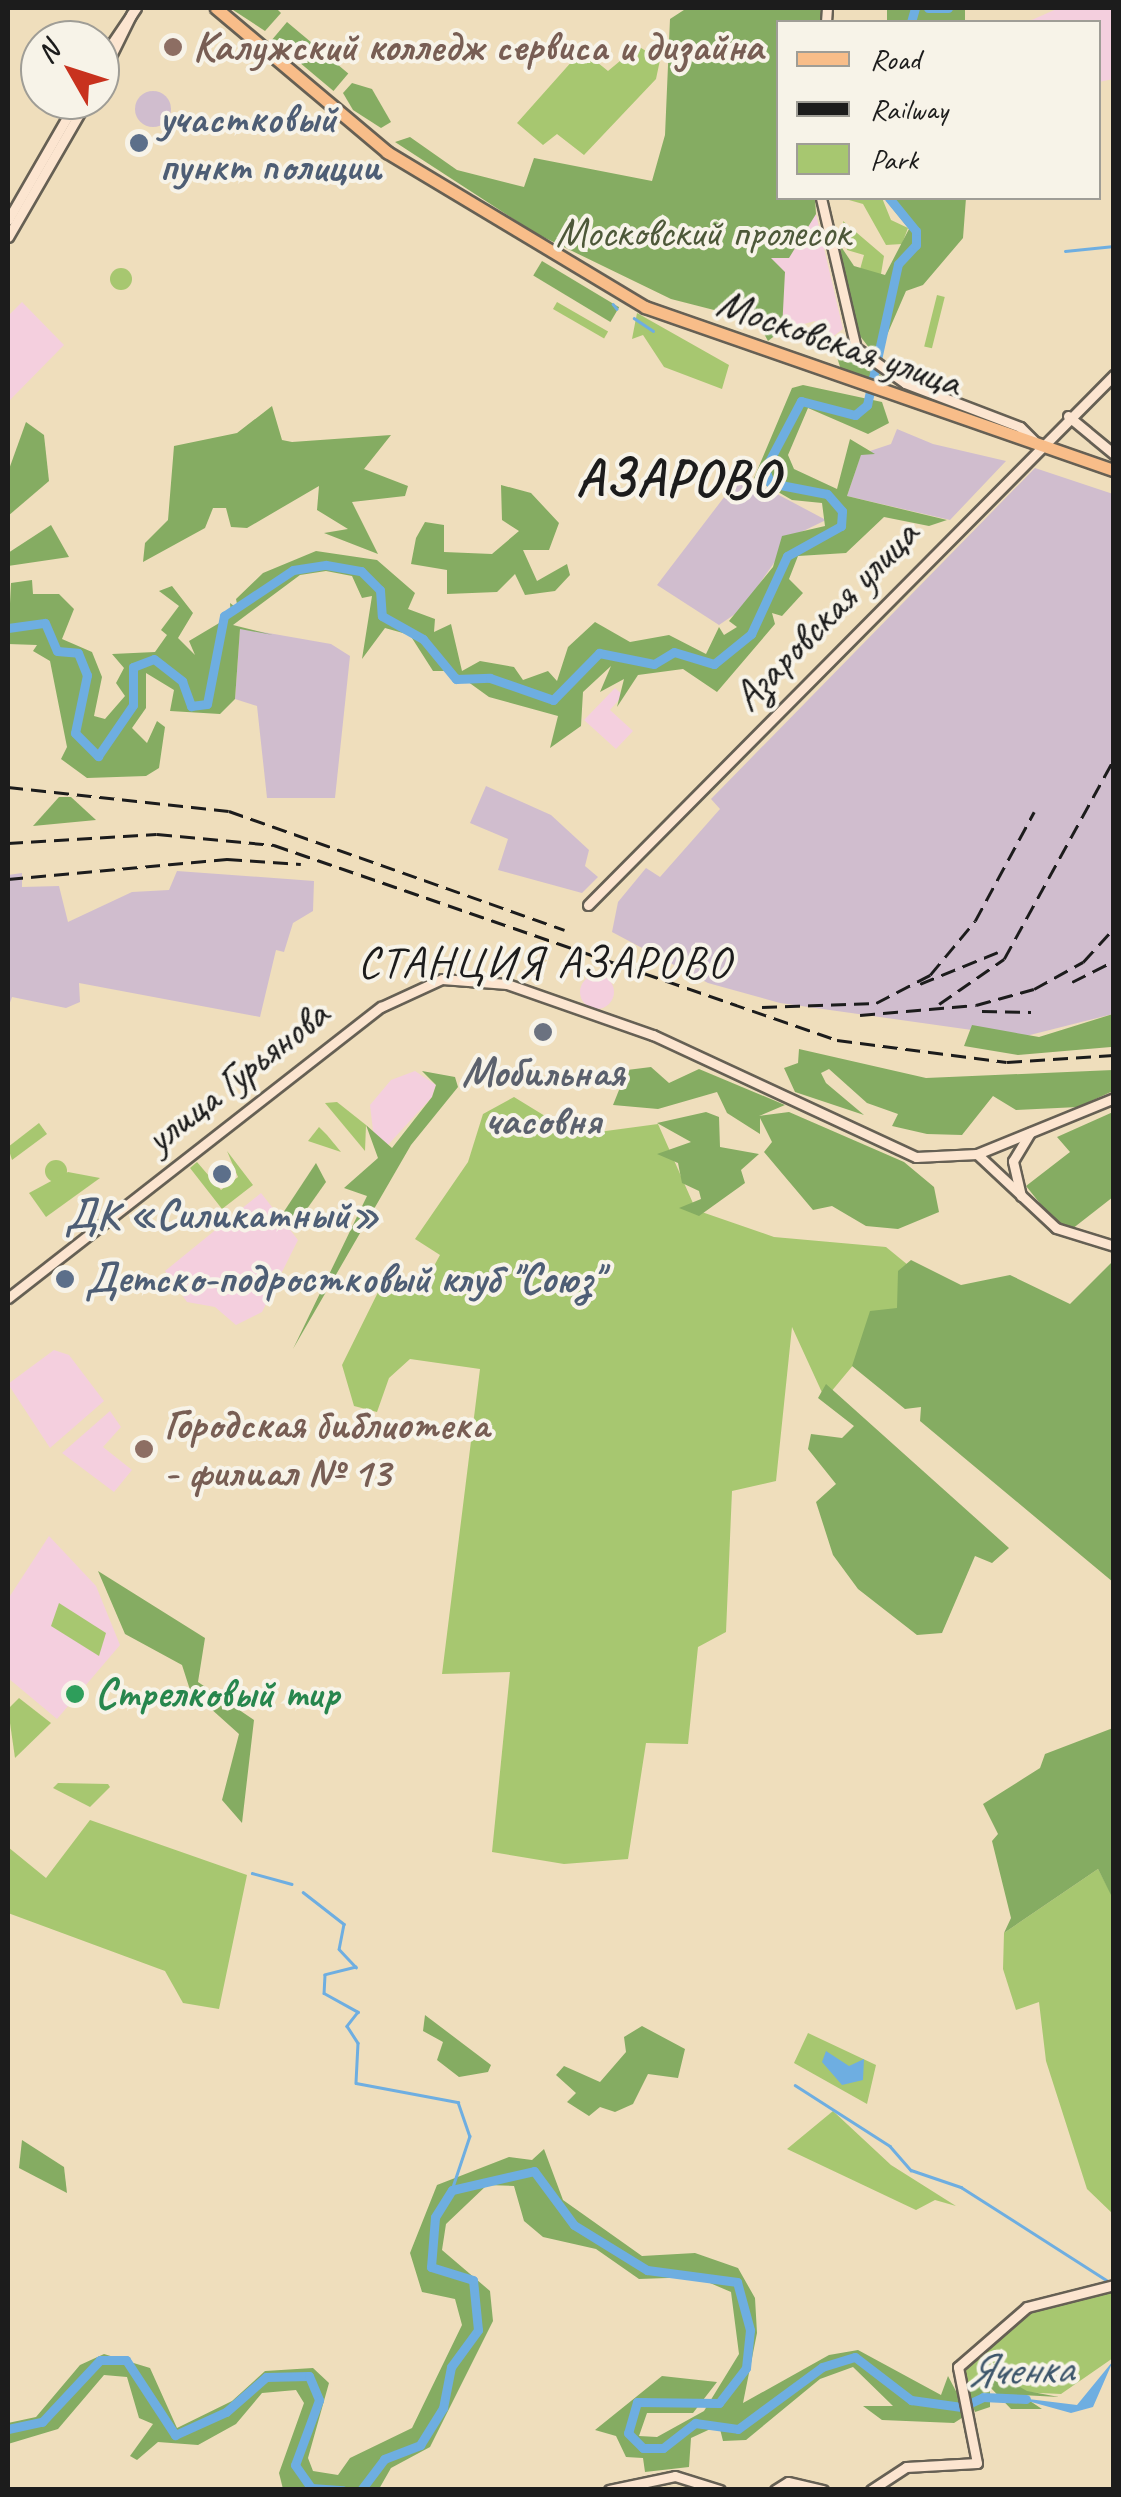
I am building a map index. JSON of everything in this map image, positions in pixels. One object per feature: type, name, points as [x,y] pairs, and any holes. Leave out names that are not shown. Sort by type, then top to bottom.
[{"type":"main road","name":"Московская улица","points":[[216,8],[432,182],[645,307],[742,345],[1110,470]]},
{"type":"street","points":[[120,38],[134,10]]},
{"type":"street","points":[[8,220],[66,120]]},
{"type":"street","points":[[8,236],[75,120]]},
{"type":"street","points":[[821,200],[856,348],[885,370],[1020,427],[1037,444]]},
{"type":"street","name":"Азаровская улица","points":[[588,905],[1037,444],[1114,375]]},
{"type":"street","points":[[1068,416],[1114,454]]},
{"type":"street","name":"улица Гурьянова","points":[[8,1298],[381,1007],[442,979],[507,984],[653,1034],[905,1153],[977,1154]]},
{"type":"street","points":[[1114,1098],[977,1154],[1056,1228],[1114,1246]]},
{"type":"street","points":[[1022,1199],[1014,1161],[1032,1131]]},
{"type":"street","points":[[871,2490],[906,2467],[977,2464],[973,2416],[960,2392],[958,2367],[1003,2320],[1114,2286]]},
{"type":"street","points":[[609,2490],[674,2476],[720,2490]]},
{"type":"street","points":[[775,2490],[823,2490]]},
{"type":"shaded area","points":[[1059,8],[1113,8],[1113,79],[1101,82],[1101,20],[1032,20]]},
{"type":"shaded area","points":[[153,91],[166,96],[171,109],[166,122],[153,127],[140,122],[135,109],[140,96]]},
{"type":"shaded area","points":[[816,214],[843,329],[827,341],[815,321],[782,330],[770,257],[800,239]]},
{"type":"shaded area","points":[[22,302],[64,345],[8,402],[8,316]]},
{"type":"shaded area","points":[[897,429],[933,444],[1006,461],[950,520],[847,496],[861,454],[891,444]]},
{"type":"shaded area","points":[[1035,468],[1113,494],[1113,1014],[1022,1037],[780,1003],[708,983],[612,932],[618,902],[646,868],[660,877],[720,809],[711,799]]},
{"type":"shaded area","points":[[741,475],[826,520],[793,536],[741,610],[719,625],[657,585]]},
{"type":"shaded area","points":[[240,628],[331,644],[350,656],[335,798],[267,798],[257,706],[235,699]]},
{"type":"shaded area","points":[[615,688],[623,695],[610,710],[633,731],[616,749],[584,720]]},
{"type":"shaded area","points":[[486,786],[551,815],[589,850],[585,866],[598,877],[582,893],[498,870],[508,839],[470,823]]},
{"type":"shaded area","points":[[177,871],[314,881],[313,911],[293,923],[284,952],[276,950],[260,1017],[79,983],[80,1002],[66,1008],[12,997],[8,1008],[8,875],[22,873],[22,887],[59,886],[68,922],[132,892],[169,890]]},
{"type":"shaded area","points":[[597,975],[609,980],[614,992],[609,1004],[597,1009],[585,1004],[580,992],[585,980]]},
{"type":"shaded area","points":[[415,1071],[436,1085],[432,1097],[386,1147],[374,1139],[370,1105],[391,1080]]},
{"type":"shaded area","points":[[261,1193],[298,1240],[262,1312],[236,1325],[215,1307],[187,1302],[165,1271]]},
{"type":"shaded area","points":[[54,1350],[69,1355],[104,1401],[50,1448],[8,1384]]},
{"type":"shaded area","points":[[110,1411],[121,1427],[103,1447],[132,1470],[114,1492],[62,1453]]},
{"type":"shaded area","points":[[49,1536],[96,1586],[120,1645],[57,1719],[8,1678],[8,1599]]},
{"type":"green space","points":[[230,8],[276,8],[281,13],[265,31]]},
{"type":"green space","name":"Московский пролесок","points":[[687,8],[821,8],[820,20],[776,20],[776,200],[815,200],[816,214],[789,258],[771,258],[785,272],[782,330],[768,341],[757,321],[671,299],[535,233],[395,142],[410,137],[457,170],[524,187],[534,158],[652,181],[665,135],[670,19]]},
{"type":"green space","points":[[887,8],[965,8],[965,20],[887,20]]},
{"type":"green space","points":[[287,22],[348,73],[333,91],[272,40]]},
{"type":"green space","points":[[638,46],[660,60],[656,79],[584,155],[557,134],[543,145],[517,123],[582,50],[608,71]]},
{"type":"green space","points":[[352,83],[372,89],[391,122],[381,128],[353,110],[343,93]]},
{"type":"green space","points":[[849,200],[883,200],[891,220],[908,228],[902,244],[886,245],[863,204]]},
{"type":"green space","points":[[886,200],[966,200],[963,238],[923,285],[906,291],[877,358],[850,323],[840,245],[854,266],[885,275],[909,229]]},
{"type":"green space","points":[[843,221],[884,256],[880,280],[859,273],[864,255],[847,250]]},
{"type":"green space","points":[[542,261],[619,307],[610,322],[533,276]]},
{"type":"green space","points":[[121,268],[129,271],[129,287],[121,290],[113,287],[110,279],[113,271]]},
{"type":"green space","points":[[937,295],[945,297],[932,348],[924,346]]},
{"type":"green space","points":[[557,302],[608,332],[604,338],[553,309]]},
{"type":"green space","points":[[637,313],[729,365],[722,389],[664,367],[643,335],[632,339]]},
{"type":"green space","points":[[848,350],[884,378],[888,386],[841,370],[836,354]]},
{"type":"green space","points":[[803,385],[882,402],[889,423],[868,434],[808,408],[788,455],[794,469],[837,489],[850,439],[875,454],[861,455],[847,496],[947,520],[929,526],[884,517],[846,553],[798,556],[789,579],[803,593],[782,616],[772,613],[775,624],[717,692],[683,669],[638,675],[617,707],[624,679],[600,692],[611,666],[583,692],[581,726],[550,748],[558,716],[489,697],[453,671],[433,671],[410,635],[385,628],[362,659],[372,596],[362,598],[352,576],[326,571],[300,575],[233,625],[273,635],[240,629],[235,699],[220,714],[170,711],[174,690],[146,673],[146,708],[132,728],[147,743],[157,721],[165,727],[159,768],[146,776],[87,778],[61,759],[67,747],[50,661],[33,651],[37,645],[8,644],[11,583],[32,580],[33,594],[59,594],[74,609],[62,639],[92,652],[102,677],[94,716],[105,719],[125,696],[116,683],[124,668],[112,654],[155,652],[167,635],[161,630],[179,606],[159,591],[172,586],[193,613],[178,638],[195,655],[189,641],[231,616],[230,603],[238,609],[236,599],[263,573],[316,551],[377,560],[415,593],[408,609],[435,619],[434,632],[451,624],[462,671],[480,661],[514,667],[523,680],[548,671],[557,681],[568,647],[595,622],[630,642],[669,635],[706,654],[719,627],[724,635],[737,627],[729,621],[773,567],[782,536],[825,526],[822,503],[792,500],[754,478],[792,388]]},
{"type":"green space","points":[[272,406],[282,440],[391,435],[364,469],[408,486],[405,496],[352,502],[378,554],[324,533],[348,529],[317,510],[319,486],[247,528],[231,527],[226,508],[213,508],[205,528],[143,562],[145,543],[168,520],[174,446],[237,433]]},
{"type":"green space","points":[[26,422],[44,435],[49,481],[8,516],[8,472]]},
{"type":"green space","points":[[501,485],[531,493],[559,523],[549,550],[523,550],[537,581],[567,564],[570,575],[555,591],[525,595],[515,574],[497,592],[447,594],[447,570],[411,564],[416,538],[425,522],[444,525],[444,552],[492,554],[519,531],[502,520]]},
{"type":"green space","points":[[51,525],[69,557],[8,566],[8,553]]},
{"type":"green space","points":[[59,797],[71,797],[96,820],[33,826]]},
{"type":"green space","points":[[1113,1014],[1111,1047],[1018,1055],[964,1046],[972,1025],[1039,1037]]},
{"type":"green space","points":[[799,1049],[926,1078],[1113,1070],[1113,1091],[1078,1107],[1016,1110],[993,1096],[962,1135],[927,1134],[892,1126],[898,1114],[867,1103],[829,1069],[821,1073],[826,1083],[864,1115],[795,1092],[784,1068],[798,1063]]},
{"type":"green space","points":[[651,1067],[669,1083],[699,1069],[785,1105],[759,1116],[789,1112],[904,1162],[934,1187],[939,1212],[898,1229],[866,1226],[832,1206],[813,1210],[764,1152],[772,1142],[760,1118],[760,1134],[727,1113],[717,1092],[658,1109],[613,1105],[627,1070]]},
{"type":"green space","points":[[422,1071],[455,1077],[458,1087],[411,1145],[293,1349],[367,1196],[344,1188],[378,1158],[366,1125],[392,1148],[432,1097],[436,1085]]},
{"type":"green space","points":[[514,1097],[576,1135],[658,1124],[696,1210],[774,1237],[886,1247],[925,1279],[825,1399],[792,1327],[776,1481],[732,1491],[726,1632],[698,1647],[688,1744],[646,1743],[628,1859],[564,1864],[492,1852],[510,1672],[442,1674],[480,1369],[410,1359],[389,1378],[377,1412],[354,1406],[342,1365],[387,1274],[423,1286],[440,1255],[415,1239],[468,1162],[483,1114]]},
{"type":"green space","points":[[337,1102],[366,1125],[365,1151],[325,1103]]},
{"type":"green space","points":[[706,1112],[719,1117],[720,1147],[759,1154],[741,1170],[745,1183],[699,1216],[679,1208],[701,1199],[699,1191],[682,1183],[678,1163],[657,1154],[691,1142],[657,1123]]},
{"type":"green space","points":[[1113,1112],[1113,1197],[1072,1229],[1055,1222],[1026,1186],[1070,1152],[1057,1137]]},
{"type":"green space","points":[[39,1123],[47,1134],[12,1160],[8,1147]]},
{"type":"green space","points":[[319,1127],[327,1135],[341,1152],[308,1141]]},
{"type":"green space","points":[[227,1151],[253,1185],[222,1209],[190,1168],[197,1162],[221,1190],[238,1177]]},
{"type":"green space","points":[[56,1160],[64,1163],[64,1179],[56,1182],[48,1179],[45,1171],[48,1163]]},
{"type":"green space","points":[[316,1163],[326,1182],[297,1223],[283,1213]]},
{"type":"green space","points":[[68,1172],[100,1178],[46,1217],[29,1193]]},
{"type":"green space","points":[[911,1260],[961,1285],[1010,1275],[1070,1304],[1113,1261],[1113,1582],[920,1421],[921,1407],[905,1409],[852,1366],[870,1311],[897,1308],[898,1271]]},
{"type":"green space","points":[[826,1384],[1009,1548],[992,1563],[975,1556],[942,1633],[917,1635],[858,1589],[833,1555],[816,1502],[836,1484],[808,1449],[811,1434],[842,1438],[854,1426],[818,1398]]},
{"type":"green space","points":[[98,1571],[205,1638],[198,1682],[254,1720],[242,1823],[222,1800],[239,1734],[190,1690],[182,1665],[125,1634]]},
{"type":"green space","points":[[59,1603],[106,1633],[99,1656],[51,1626]]},
{"type":"green space","points":[[19,1698],[51,1723],[15,1758],[8,1709]]},
{"type":"green space","points":[[1113,1728],[1113,1899],[1098,1869],[1004,1933],[1011,1918],[992,1841],[998,1834],[983,1804],[1040,1768],[1045,1754]]},
{"type":"green space","points":[[58,1783],[110,1787],[90,1807],[53,1788]]},
{"type":"green space","points":[[90,1820],[247,1875],[219,2009],[183,2003],[165,1971],[8,1913],[8,1847],[46,1878]]},
{"type":"green space","points":[[1098,1869],[1114,1899],[1113,2214],[1087,2189],[1046,2061],[1039,2002],[1016,2010],[1003,1969],[1004,1933]]},
{"type":"green space","points":[[425,2015],[491,2065],[488,2072],[459,2077],[437,2060],[443,2042],[423,2031]]},
{"type":"green space","points":[[642,2026],[685,2049],[678,2078],[648,2074],[633,2104],[615,2112],[600,2107],[589,2116],[567,2102],[576,2093],[556,2075],[564,2066],[600,2082],[626,2052],[624,2037]]},
{"type":"green space","points":[[808,2033],[876,2065],[867,2104],[794,2063]]},
{"type":"green space","points":[[833,2111],[891,2165],[956,2206],[935,2200],[916,2210],[787,2149]]},
{"type":"green space","points":[[22,2140],[64,2167],[67,2193],[19,2168]]},
{"type":"green space","points":[[544,2149],[563,2200],[642,2256],[695,2253],[738,2268],[755,2298],[757,2333],[743,2403],[829,2355],[858,2350],[941,2395],[948,2376],[968,2414],[954,2423],[882,2420],[863,2406],[893,2406],[853,2367],[820,2379],[746,2440],[723,2441],[719,2425],[691,2438],[689,2467],[645,2472],[643,2458],[626,2457],[616,2436],[595,2430],[662,2376],[717,2382],[693,2413],[647,2413],[639,2436],[657,2437],[704,2411],[739,2354],[731,2292],[696,2277],[639,2279],[596,2249],[543,2237],[524,2221],[514,2186],[487,2185],[446,2224],[442,2250],[490,2291],[493,2321],[430,2447],[391,2468],[379,2489],[283,2489],[279,2473],[304,2403],[296,2390],[262,2393],[236,2424],[198,2445],[158,2442],[137,2460],[130,2456],[153,2424],[139,2418],[127,2377],[104,2375],[58,2429],[8,2444],[8,2423],[36,2417],[80,2365],[104,2354],[150,2368],[177,2428],[232,2401],[265,2371],[313,2368],[329,2383],[308,2458],[313,2471],[338,2475],[350,2458],[412,2428],[462,2325],[455,2299],[422,2292],[410,2253],[437,2185],[509,2157],[532,2160]]},
{"type":"green space","points":[[1113,2290],[1113,2358],[1061,2394],[1019,2392],[1004,2371],[959,2385],[958,2372],[1027,2311]]},
{"type":"green space","points":[[994,2372],[1027,2391],[1059,2397],[1021,2395],[1042,2409],[1011,2409],[990,2387],[990,2407],[975,2412],[965,2386]]},
{"type":"water","points":[[826,2051],[849,2066],[864,2059],[863,2080],[842,2085],[822,2062]]},
{"type":"water","points":[[1113,2361],[1093,2407],[1071,2413],[1013,2397],[1077,2405]]},
{"type":"waterway","points":[[912,20],[915,8]]},
{"type":"waterway","points":[[928,8],[948,8]]},
{"type":"waterway","points":[[8,628],[45,623],[57,651],[78,653],[87,675],[75,733],[98,756],[133,705],[133,667],[154,659],[182,681],[191,706],[207,704],[224,616],[293,570],[326,565],[361,571],[380,590],[382,616],[423,639],[456,679],[490,678],[553,700],[599,653],[654,664],[674,652],[714,664],[751,634],[787,556],[841,526],[842,511],[827,494],[770,483],[765,469],[801,401],[855,415],[867,405],[898,264],[916,245],[916,231],[891,200]]},
{"type":"waterway","points":[[1065,251],[1114,246]]},
{"type":"waterway","points":[[613,304],[617,309]]},
{"type":"waterway","points":[[634,318],[653,331]]},
{"type":"waterway","points":[[252,1873],[292,1884]]},
{"type":"waterway","name":"Яченка","points":[[303,1892],[344,1924],[339,1949],[356,1967],[325,1975],[324,1993],[358,2012],[347,2026],[358,2043],[356,2083],[458,2102],[470,2136],[452,2190]]},
{"type":"waterway","points":[[795,2085],[890,2146],[911,2170],[961,2187],[1108,2281]]},
{"type":"waterway","name":"Яченка","points":[[361,2490],[384,2459],[420,2445],[443,2408],[451,2367],[478,2330],[473,2280],[431,2267],[435,2217],[452,2190],[534,2171],[574,2225],[647,2270],[737,2282],[750,2330],[746,2368],[719,2403],[637,2402],[628,2433],[643,2448],[663,2448],[695,2423],[738,2429],[822,2367],[855,2357],[911,2400],[962,2407],[983,2397],[1026,2399]]},
{"type":"waterway","name":"Яченка","points":[[8,2429],[42,2422],[100,2360],[126,2360],[175,2435],[226,2412],[266,2377],[309,2376],[319,2400],[295,2465],[311,2488],[343,2490]]},
{"type":"railway","points":[[939,1004],[1004,959],[1114,759]]},
{"type":"railway","points":[[8,787],[229,811],[565,930]]},
{"type":"railway","points":[[762,1007],[876,1003],[930,975],[975,921],[1034,812]]},
{"type":"railway","points":[[8,843],[157,834],[274,845],[837,1040],[1007,1062],[1114,1055]]},
{"type":"railway","points":[[8,879],[227,859],[301,864]]},
{"type":"railway","points":[[860,1015],[976,1005],[1034,989],[1083,962],[1114,928]]},
{"type":"railway","points":[[920,984],[998,952]]},
{"type":"railway","points":[[1072,982],[1114,961]]},
{"type":"railway","points":[[982,1011],[1031,1012]]},
{"type":"place","name":"Калужский колледж сервиса и дизайна","points":[[173,47]]},
{"type":"place","name":"участковый пункт полиции","points":[[139,143]]},
{"type":"place","name":"Мобильная часовня","points":[[543,1032]]},
{"type":"place","name":"ДК «Силикатный»","points":[[222,1174]]},
{"type":"place","name":"Детско-подростковый клуб \"Союз\"","points":[[65,1279]]},
{"type":"place","name":"Городская библиотека - филиал № 13","points":[[144,1449]]},
{"type":"place","name":"Стрелковый тир","points":[[75,1694]]},
{"type":"district","name":"АЗАРОВО","points":[[678,479]]},
{"type":"district","name":"СТАНЦИЯ АЗАРОВО","points":[[545,963]]}]
